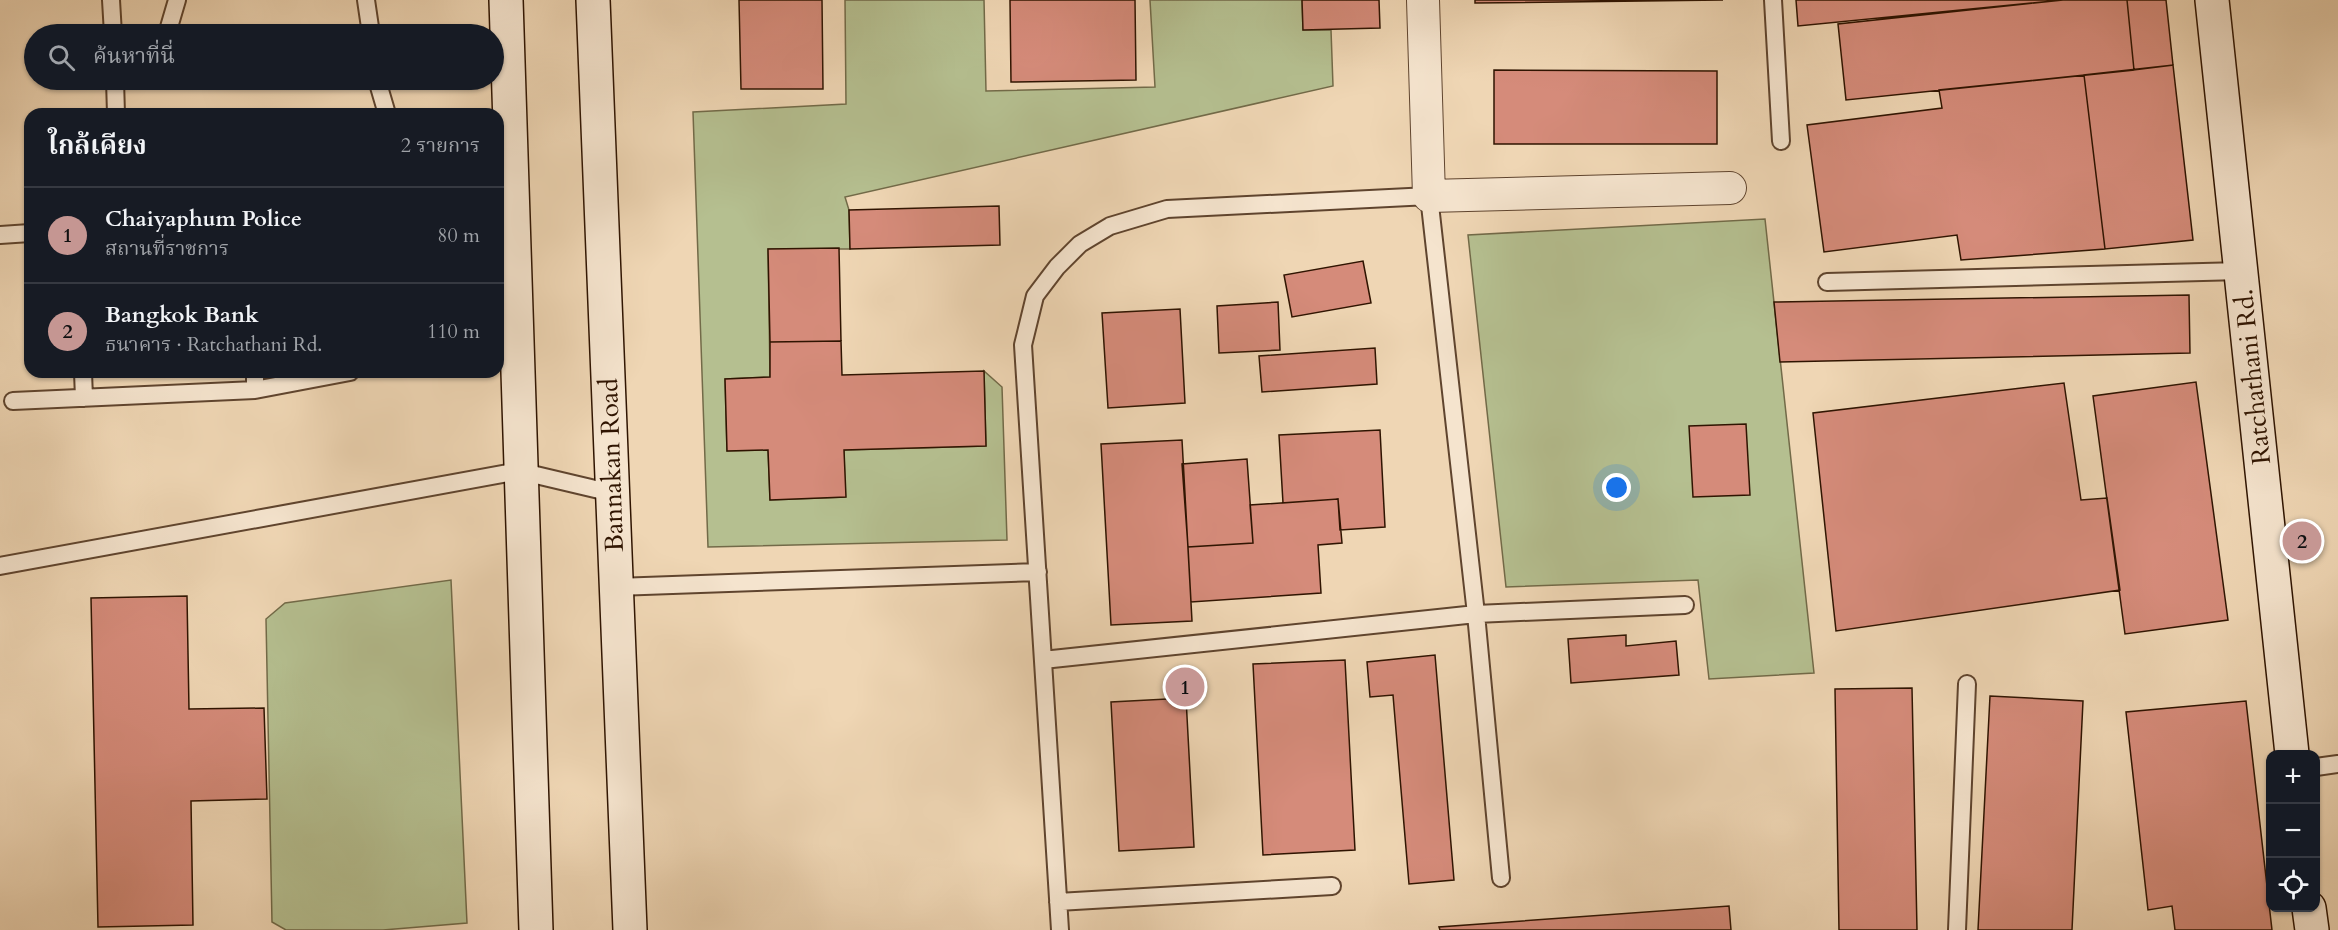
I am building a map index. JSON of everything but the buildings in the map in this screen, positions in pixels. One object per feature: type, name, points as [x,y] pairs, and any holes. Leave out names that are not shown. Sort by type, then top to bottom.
[{"type":"main road","points":[[506,0],[507,342],[519,471],[536,930]]},
{"type":"main road","name":"Bannakan Road","points":[[593,0],[630,930]]},
{"type":"main road","name":"Ratchathani Rd.","points":[[2212,0],[2292,750]]},
{"type":"main road","points":[[2310,912],[2312,930]]},
{"type":"street","points":[[1423,0],[1429,196],[1730,188]]},
{"type":"lane","points":[[111,0],[112,24]]},
{"type":"lane","points":[[170,24],[177,0]]},
{"type":"lane","points":[[366,0],[370,24]]},
{"type":"lane","points":[[1773,0],[1782,141]]},
{"type":"lane","points":[[115,90],[116,108]]},
{"type":"lane","points":[[380,90],[385,108]]},
{"type":"lane","points":[[1060,930],[1023,345],[1035,296],[1057,267],[1080,244],[1110,226],[1167,209],[1429,196],[1476,614],[1501,878]]},
{"type":"lane","points":[[0,235],[24,233]]},
{"type":"lane","points":[[1827,282],[2241,271]]},
{"type":"lane","points":[[83,378],[84,398]]},
{"type":"lane","points":[[255,378],[255,390]]},
{"type":"lane","points":[[13,401],[255,390],[318,378]]},
{"type":"lane","points":[[0,566],[519,471],[612,493]]},
{"type":"lane","points":[[616,587],[1038,572]]},
{"type":"lane","points":[[1043,660],[1476,614],[1685,605]]},
{"type":"lane","points":[[1957,930],[1967,684]]},
{"type":"lane","points":[[2320,766],[2338,764]]},
{"type":"lane","points":[[1058,902],[1332,886]]},
{"type":"green space","points":[[845,0],[984,0],[986,91],[1155,87],[1150,0],[1302,0],[1303,30],[1331,30],[1333,86],[845,197],[849,210],[850,249],[768,249],[770,377],[725,379],[727,451],[768,450],[770,500],[845,497],[844,450],[986,446],[984,371],[1002,387],[1007,540],[708,547],[693,112],[846,104]]},
{"type":"green space","points":[[1765,219],[1814,673],[1709,679],[1698,580],[1506,587],[1468,235]]},
{"type":"green space","points":[[451,580],[467,923],[383,930],[286,930],[272,922],[266,619],[285,603]]},
{"type":"place","name":"Bangkok Bank","points":[[2302,541]]},
{"type":"place","name":"Chaiyaphum Police","points":[[1185,687]]}]
